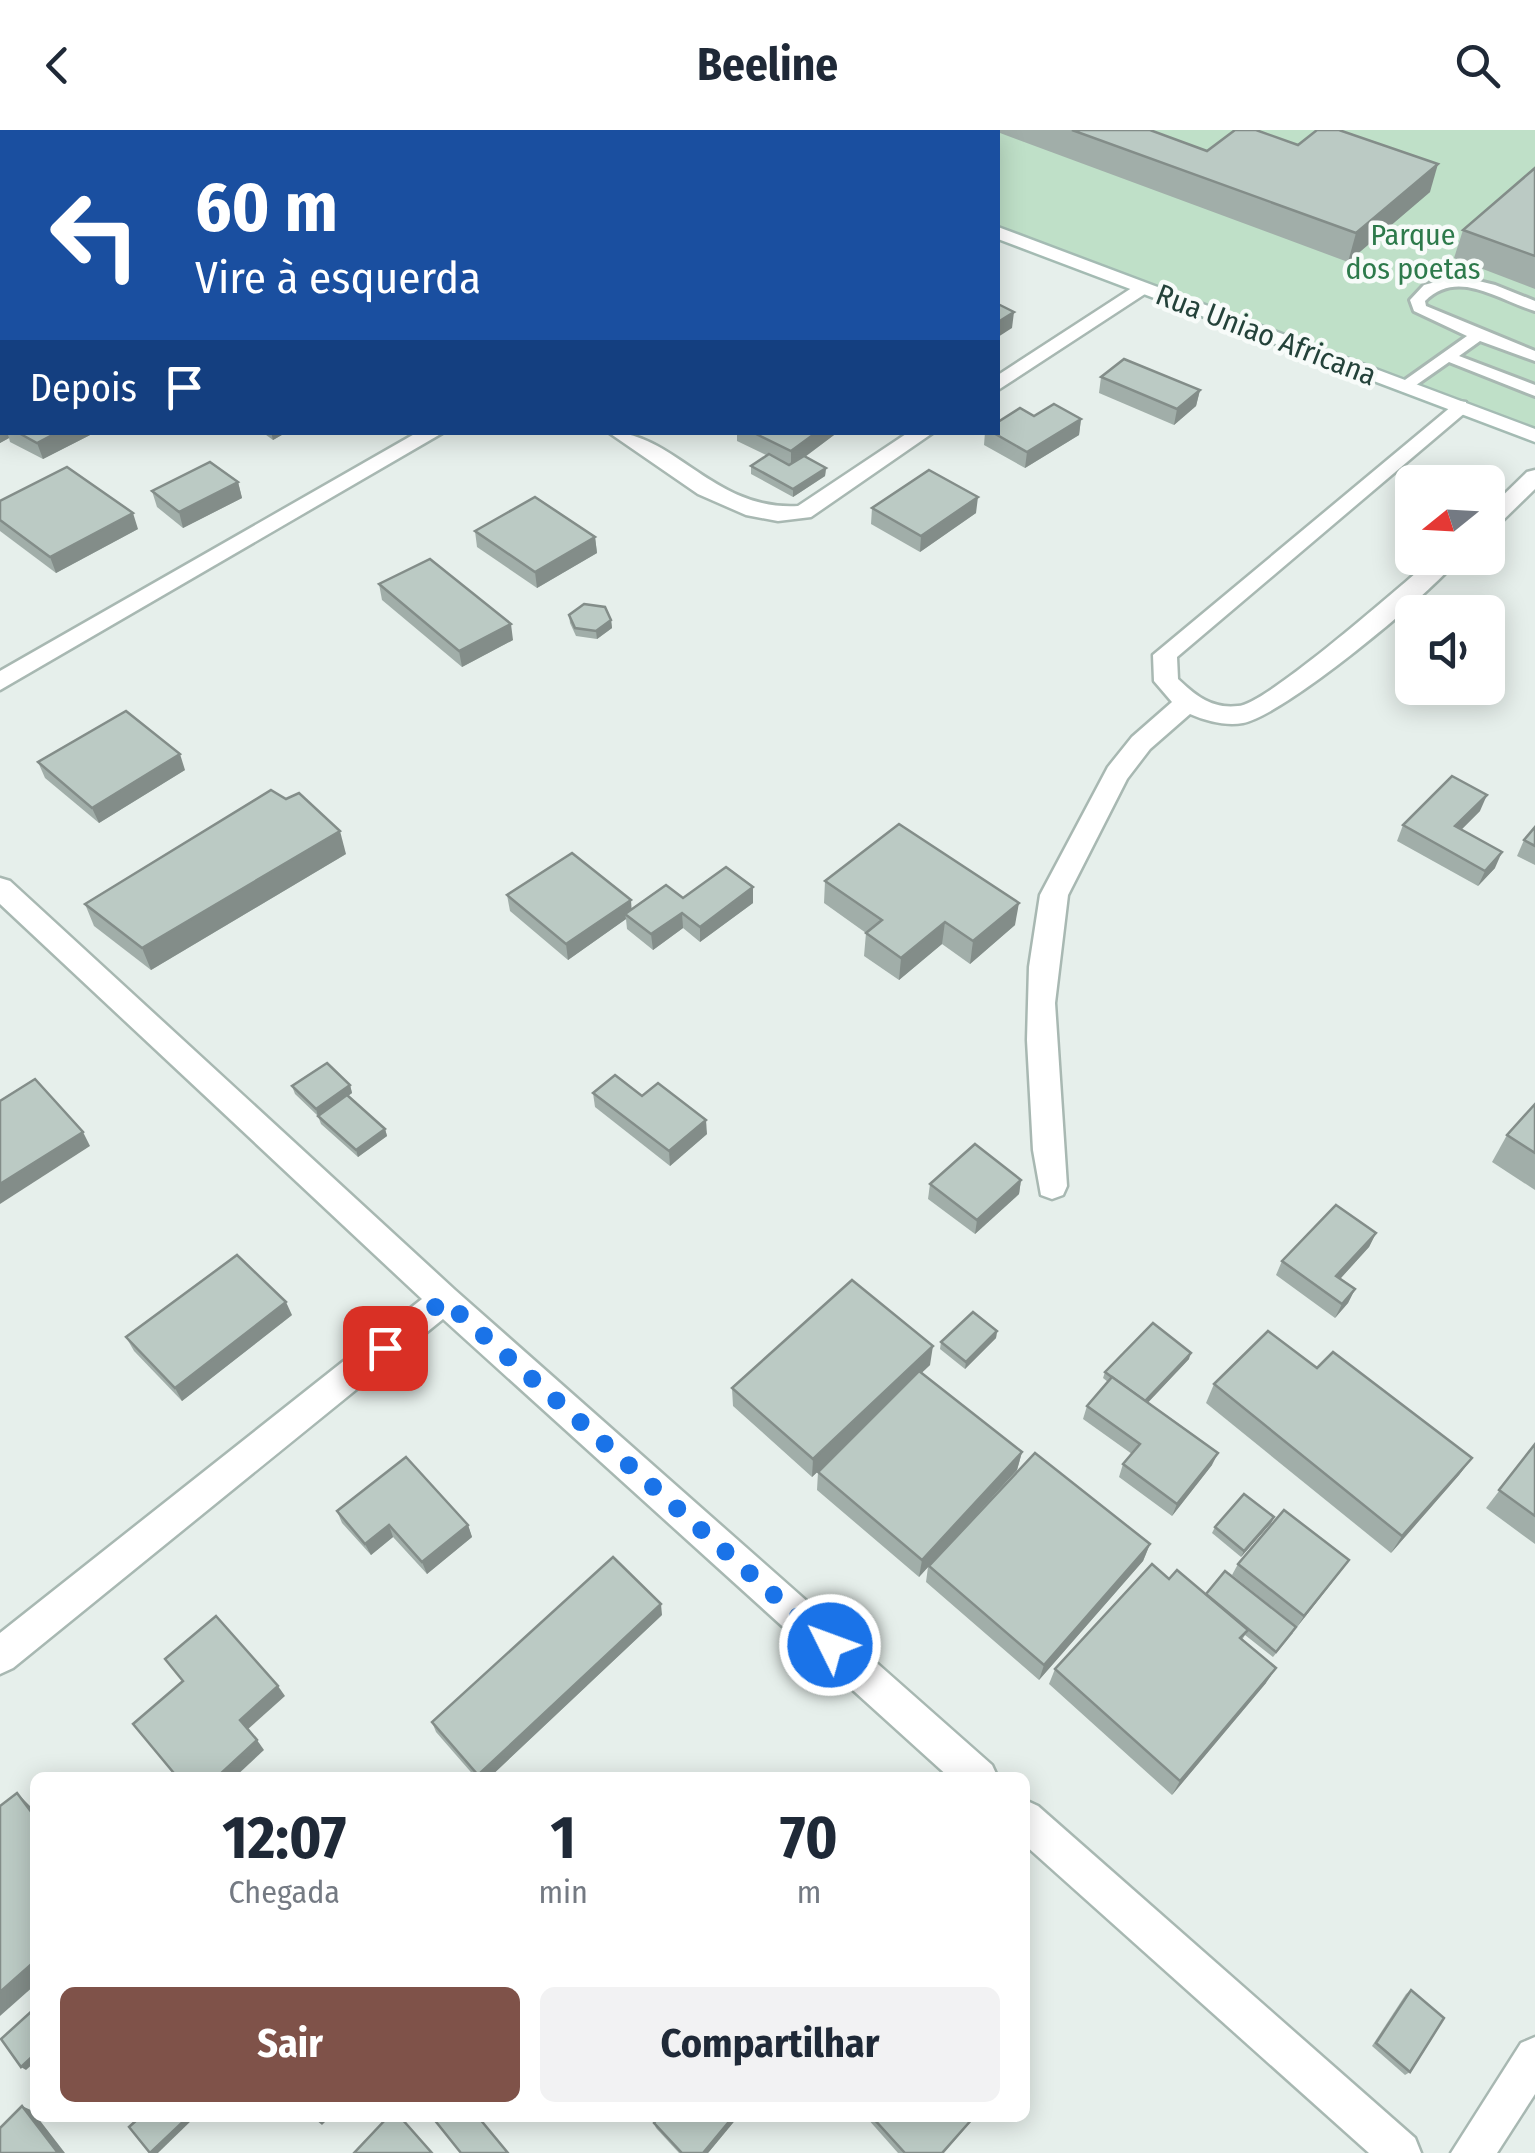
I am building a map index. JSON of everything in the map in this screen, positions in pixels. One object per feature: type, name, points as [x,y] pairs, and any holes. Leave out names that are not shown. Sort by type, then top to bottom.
[{"type":"street","name":"Rua Uniao Africana","points":[[1000,234],[1535,436]]},
{"type":"street","points":[[1000,383],[1142,288]]},
{"type":"street","points":[[1427,575],[1364,630],[1262,708],[1240,715],[1211,713],[1188,703],[1166,681],[1165,656],[1458,407]]},
{"type":"street","points":[[0,682],[429,435]]},
{"type":"street","points":[[623,435],[744,509],[780,516],[803,512],[919,435]]},
{"type":"street","points":[[1505,506],[1535,477]]},
{"type":"street","points":[[1052,1186],[1041,1077],[1046,942],[1055,891],[1109,782],[1137,743],[1188,703]]},
{"type":"street","points":[[0,888],[444,1300],[972,1772]]},
{"type":"street","points":[[0,1656],[444,1300]]},
{"type":"street","points":[[1030,1823],[1400,2153]]},
{"type":"street","points":[[1472,2153],[1535,2057]]},
{"type":"lane","points":[[1535,306],[1458,279],[1436,283],[1417,300],[1419,308],[1428,315],[1535,356]]},
{"type":"lane","points":[[1404,386],[1450,358],[1478,335]]},
{"type":"lane","points":[[1450,358],[1535,390]]},
{"type":"green space","name":"Parque dos poetas","points":[[1000,130],[1535,130],[1535,427],[1000,227]]},
{"type":"building","points":[[1072,130],[1150,130],[1207,151],[1235,130],[1256,130],[1298,145],[1317,130],[1339,130],[1438,164],[1356,233]]},
{"type":"building","points":[[1535,168],[1535,256],[1463,230]]},
{"type":"building","points":[[1000,305],[1014,312],[1000,321]]},
{"type":"building","points":[[1124,359],[1200,390],[1177,409],[1101,377]]},
{"type":"building","points":[[1054,404],[1081,419],[1027,452],[997,435],[1000,421],[1020,408],[1034,416]]},
{"type":"building","points":[[22,435],[52,435],[37,443]]},
{"type":"building","points":[[758,435],[813,435],[791,451]]},
{"type":"building","points":[[769,454],[789,465],[804,456],[826,468],[793,489],[751,466]]},
{"type":"building","points":[[210,462],[238,482],[179,512],[152,491]]},
{"type":"building","points":[[67,467],[133,513],[50,557],[0,520],[0,501]]},
{"type":"building","points":[[929,470],[978,497],[921,536],[872,508]]},
{"type":"building","points":[[535,497],[595,537],[535,572],[475,531]]},
{"type":"building","points":[[430,559],[511,624],[459,651],[379,584]]},
{"type":"building","points":[[584,604],[605,607],[611,620],[596,631],[575,628],[569,615]]},
{"type":"building","points":[[126,711],[180,754],[92,808],[38,762]]},
{"type":"building","points":[[1452,776],[1487,795],[1455,826],[1502,852],[1485,871],[1403,825]]},
{"type":"building","points":[[271,790],[286,799],[299,793],[340,831],[142,948],[85,904]]},
{"type":"building","points":[[899,824],[1019,903],[973,941],[945,922],[901,958],[866,933],[882,920],[825,881]]},
{"type":"building","points":[[1535,827],[1535,846],[1524,840]]},
{"type":"building","points":[[572,853],[631,900],[566,944],[507,895]]},
{"type":"building","points":[[726,867],[753,887],[700,927],[682,913],[651,934],[625,914],[666,885],[683,898]]},
{"type":"building","points":[[327,1063],[350,1085],[316,1109],[292,1086]]},
{"type":"building","points":[[615,1075],[642,1096],[658,1083],[706,1120],[669,1151],[593,1093]]},
{"type":"building","points":[[35,1079],[83,1132],[0,1184],[0,1101]]},
{"type":"building","points":[[347,1095],[385,1129],[356,1150],[318,1116]]},
{"type":"building","points":[[1535,1104],[1535,1153],[1507,1135]]},
{"type":"building","points":[[975,1144],[1021,1180],[977,1220],[930,1184]]},
{"type":"building","points":[[1336,1205],[1376,1233],[1336,1276],[1355,1289],[1342,1304],[1282,1261]]},
{"type":"building","points":[[237,1255],[286,1302],[175,1388],[126,1337]]},
{"type":"building","points":[[852,1280],[933,1346],[813,1459],[732,1388]]},
{"type":"building","points":[[973,1312],[997,1331],[966,1362],[941,1342]]},
{"type":"building","points":[[1153,1323],[1191,1353],[1145,1401],[1105,1372]]},
{"type":"building","points":[[1268,1331],[1317,1368],[1333,1352],[1472,1458],[1402,1536],[1214,1384]]},
{"type":"building","points":[[919,1371],[1022,1452],[922,1560],[818,1472]]},
{"type":"building","points":[[1112,1377],[1218,1453],[1177,1504],[1123,1464],[1140,1444],[1087,1406]]},
{"type":"building","points":[[1535,1444],[1535,1516],[1499,1490]]},
{"type":"building","points":[[1035,1453],[1150,1544],[1044,1665],[929,1566]]},
{"type":"building","points":[[406,1457],[468,1525],[422,1562],[389,1525],[365,1544],[337,1511]]},
{"type":"building","points":[[1244,1494],[1274,1517],[1244,1551],[1215,1527]]},
{"type":"building","points":[[1284,1510],[1349,1560],[1304,1616],[1238,1564]]},
{"type":"building","points":[[613,1557],[661,1604],[481,1772],[475,1772],[432,1722]]},
{"type":"building","points":[[1152,1564],[1169,1579],[1177,1570],[1248,1630],[1240,1638],[1276,1668],[1180,1781],[1055,1669]]},
{"type":"building","points":[[1225,1571],[1296,1627],[1276,1652],[1206,1594]]},
{"type":"building","points":[[216,1616],[278,1686],[240,1720],[257,1740],[222,1772],[173,1772],[133,1724],[183,1681],[165,1659]]},
{"type":"building","points":[[17,1793],[30,1810],[30,1965],[0,1992],[0,1806]]},
{"type":"building","points":[[1411,1990],[1444,2018],[1410,2072],[1376,2043]]},
{"type":"building","points":[[30,2013],[30,2059],[21,2067],[1,2039]]},
{"type":"building","points":[[22,2106],[30,2122],[34,2122],[58,2153],[0,2153],[0,2128]]},
{"type":"building","points":[[135,2122],[183,2122],[150,2153],[129,2127]]},
{"type":"building","points":[[383,2122],[405,2122],[432,2153],[354,2153]]},
{"type":"building","points":[[436,2122],[482,2122],[508,2153],[461,2153]]},
{"type":"building","points":[[729,2122],[703,2153],[682,2153],[654,2123]]},
{"type":"building","points":[[877,2122],[969,2122],[942,2153],[905,2153]]},
{"type":"route","points":[[385,1348],[444,1300],[830,1645]]}]
